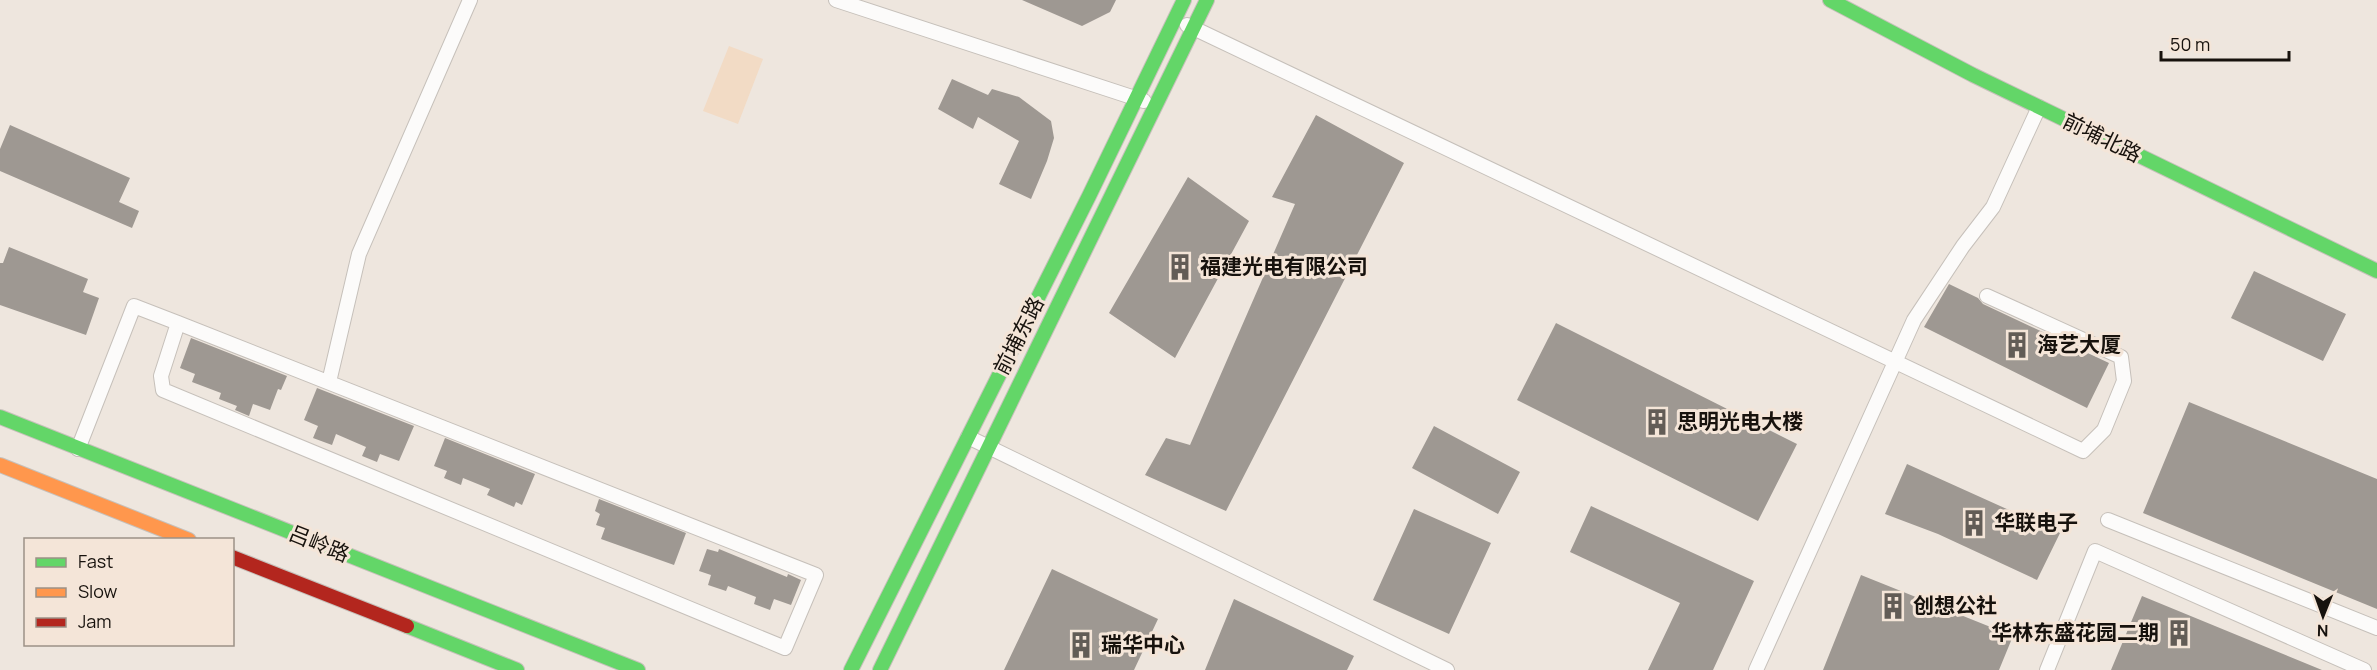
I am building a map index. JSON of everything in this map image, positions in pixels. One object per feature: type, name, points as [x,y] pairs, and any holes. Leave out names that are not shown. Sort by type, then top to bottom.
[{"type":"main road","name":"前埔东路","points":[[851,670],[1184,0]]},
{"type":"main road","name":"前埔东路","points":[[880,670],[1207,0]]},
{"type":"main road","name":"前埔北路","points":[[1830,0],[2039,107],[2377,271]]},
{"type":"main road","name":"吕岭路","points":[[0,417],[638,670]]},
{"type":"main road","points":[[0,465],[184,538]]},
{"type":"main road","name":"吕岭路","points":[[234,558],[517,670]]},
{"type":"street","points":[[329,382],[359,254],[470,0]]},
{"type":"street","points":[[836,0],[1155,104]]},
{"type":"street","points":[[1174,19],[2083,451],[2104,430],[2124,381],[2121,357],[1987,296]]},
{"type":"street","points":[[1756,670],[1914,320],[1993,207],[2039,107]]},
{"type":"street","points":[[78,449],[134,306],[178,323],[329,382],[816,575],[785,648],[163,390],[160,376],[178,323]]},
{"type":"street","points":[[968,437],[1447,670]]},
{"type":"street","points":[[2108,520],[2377,628]]},
{"type":"street","points":[[2047,670],[2094,551],[2364,670]]},
{"type":"shaded area","points":[[729,46],[763,59],[738,124],[703,111]]},
{"type":"building","points":[[1022,0],[1116,0],[1110,12],[1082,26]]},
{"type":"building","points":[[952,79],[988,95],[992,89],[1019,97],[1051,121],[1054,138],[1031,199],[999,184],[1019,141],[978,117],[973,129],[938,109]]},
{"type":"building","points":[[1316,115],[1404,163],[1226,511],[1145,475],[1166,438],[1190,445],[1295,204],[1272,197]]},
{"type":"building","points":[[10,125],[130,178],[119,202],[139,211],[132,228],[0,171],[0,149]]},
{"type":"building","name":"福建光电有限公司","points":[[1188,177],[1249,221],[1175,358],[1109,313]]},
{"type":"building","points":[[9,247],[88,279],[83,292],[99,298],[86,335],[0,305],[0,263],[3,263]]},
{"type":"building","points":[[2254,271],[2346,314],[2323,361],[2231,318]]},
{"type":"building","name":"海艺大厦","points":[[1949,284],[1978,298],[1983,304],[2109,363],[2087,408],[1924,327]]},
{"type":"building","name":"思明光电大楼","points":[[1556,323],[1797,444],[1758,521],[1517,400]]},
{"type":"building","points":[[191,338],[287,376],[281,390],[278,389],[270,410],[253,404],[249,416],[235,410],[237,406],[219,399],[221,393],[192,382],[195,374],[180,368]]},
{"type":"building","points":[[317,388],[414,426],[399,461],[380,454],[377,462],[362,456],[366,447],[336,434],[332,445],[313,438],[318,426],[304,420]]},
{"type":"building","points":[[2189,402],[2377,479],[2377,609],[2143,513]]},
{"type":"building","points":[[1434,426],[1520,472],[1498,514],[1412,468]]},
{"type":"building","points":[[445,438],[535,474],[522,505],[516,502],[514,507],[487,495],[490,489],[463,478],[461,485],[444,478],[447,471],[434,466]]},
{"type":"building","name":"华联电子","points":[[1907,464],[2060,533],[2037,580],[1938,534],[1885,514]]},
{"type":"building","points":[[599,499],[686,533],[674,565],[601,539],[605,528],[596,525],[600,514],[595,511]]},
{"type":"building","points":[[1591,506],[1754,581],[1713,670],[1648,670],[1680,603],[1570,552]]},
{"type":"building","points":[[1414,509],[1491,543],[1449,634],[1373,600]]},
{"type":"building","points":[[707,549],[718,552],[719,549],[787,577],[788,574],[801,580],[791,605],[774,599],[770,610],[754,604],[756,597],[728,586],[726,591],[708,585],[711,575],[699,571]]},
{"type":"building","name":"瑞华中心","points":[[1052,569],[1158,619],[1134,670],[1004,670]]},
{"type":"building","name":"创想公社","points":[[1861,575],[2013,636],[1999,670],[1823,670]]},
{"type":"building","name":"华林东盛花园二期","points":[[2142,596],[2322,670],[2111,670]]},
{"type":"building","points":[[1234,599],[1354,656],[1347,670],[1205,670]]},
{"type":"traffic: fast","points":[[851,670],[1089,196],[1184,0]]},
{"type":"traffic: fast","points":[[880,670],[1207,0]]},
{"type":"traffic: fast","points":[[1830,0],[1973,75],[2377,271]]},
{"type":"traffic: fast","points":[[0,417],[638,670]]},
{"type":"traffic: fast","points":[[407,626],[517,670]]},
{"type":"traffic: slow","points":[[0,465],[184,538]]},
{"type":"traffic: jam","points":[[234,558],[407,626]]},
{"type":"place","name":"福建光电有限公司","points":[[1180,267]]},
{"type":"place","name":"海艺大厦","points":[[2017,345]]},
{"type":"place","name":"思明光电大楼","points":[[1657,422]]},
{"type":"place","name":"华联电子","points":[[1974,523]]},
{"type":"place","name":"创想公社","points":[[1893,606]]},
{"type":"place","name":"华林东盛花园二期","points":[[2179,633]]},
{"type":"place","name":"瑞华中心","points":[[1081,645]]}]
